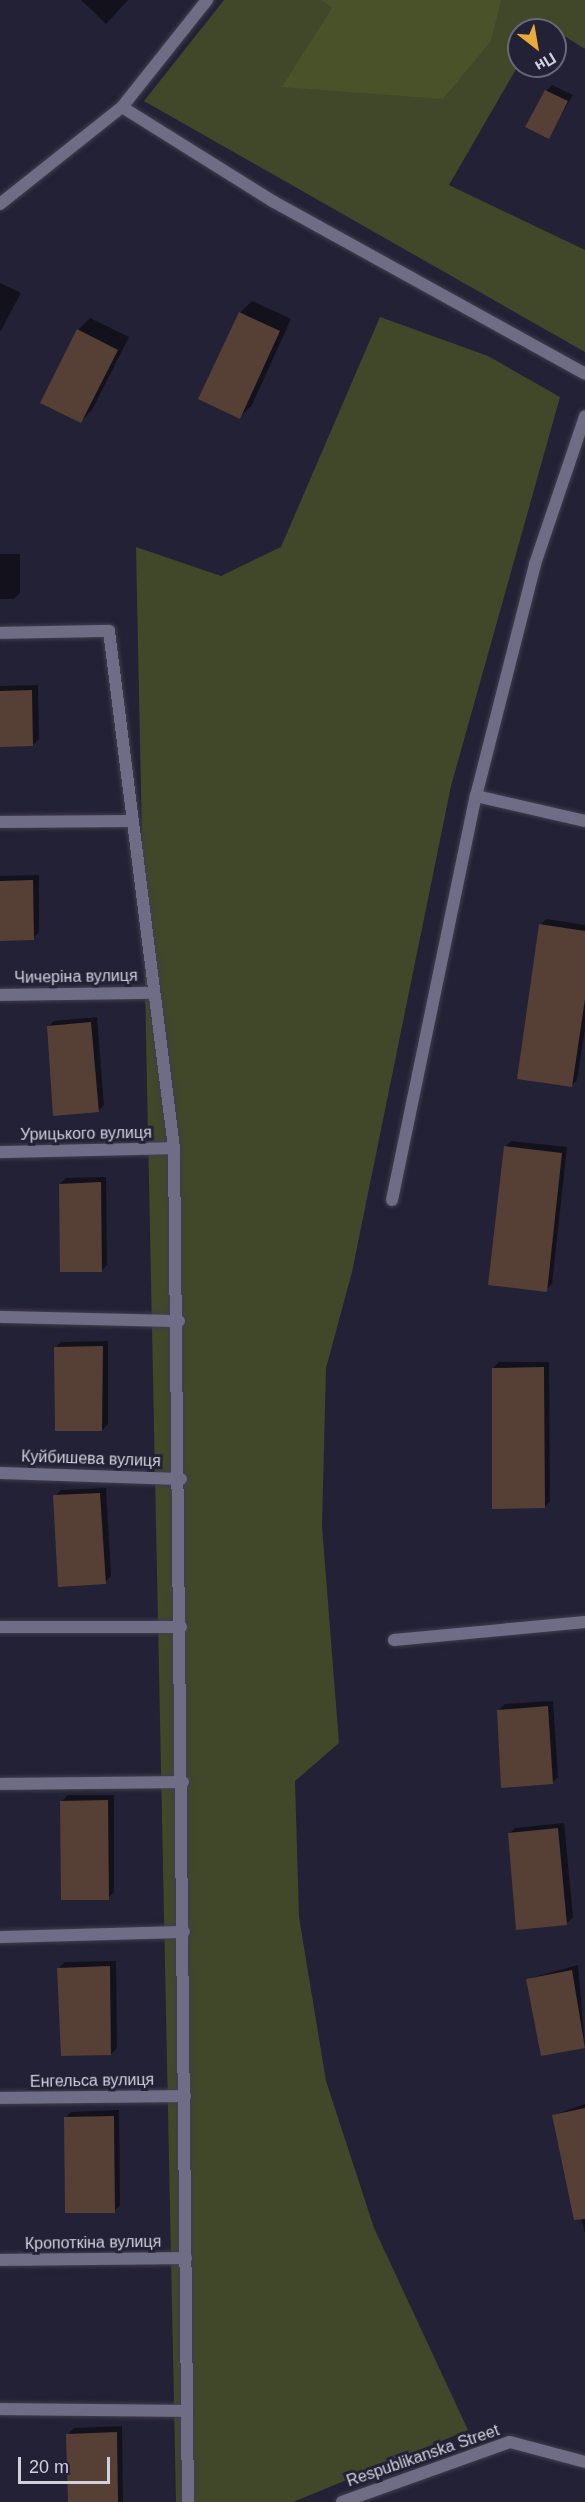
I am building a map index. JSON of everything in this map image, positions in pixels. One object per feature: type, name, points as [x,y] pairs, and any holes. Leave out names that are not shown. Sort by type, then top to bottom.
[{"type":"street","points":[[0,204],[122,107],[207,0]]},
{"type":"street","points":[[122,107],[274,202],[585,374]]},
{"type":"street","points":[[392,1200],[477,796],[534,564],[585,416]]},
{"type":"street","points":[[0,633],[109,631],[129,821],[174,1148],[181,1479],[188,2502]]},
{"type":"street","points":[[477,796],[585,821]]},
{"type":"street","points":[[0,822],[129,821]]},
{"type":"street","name":"Чичеріна вулиця","points":[[0,994],[152,993]]},
{"type":"street","name":"Урицького вулиця","points":[[0,1152],[174,1148]]},
{"type":"street","points":[[0,1317],[179,1321]]},
{"type":"street","name":"Куйбишева вулиця","points":[[0,1473],[181,1479]]},
{"type":"street","points":[[394,1641],[585,1622]]},
{"type":"street","points":[[0,1628],[181,1627]]},
{"type":"street","points":[[0,1784],[183,1782]]},
{"type":"street","points":[[0,1937],[184,1932]]},
{"type":"street","name":"Енгельса вулиця","points":[[0,2098],[185,2096]]},
{"type":"street","name":"Кропоткіна вулиця","points":[[0,2260],[186,2258]]},
{"type":"street","points":[[0,2409],[187,2411]]},
{"type":"street","name":"Respublikanska Street","points":[[342,2502],[510,2442],[585,2462]]},
{"type":"green space","points":[[224,0],[585,0],[585,49],[567,38],[567,18],[507,18],[507,78],[511,78],[449,185],[585,250],[585,352],[144,101]]},
{"type":"green space","points":[[322,0],[501,0],[491,41],[443,99],[282,87],[332,8]]},
{"type":"green space","points":[[380,317],[488,356],[560,397],[451,786],[352,1272],[326,1368],[322,1526],[339,1743],[295,1781],[299,1917],[326,2081],[374,2228],[468,2430],[293,2502],[176,2502],[136,547],[221,576],[281,547]]},
{"type":"building","points":[[545,90],[568,101],[549,139],[525,127]]},
{"type":"building","points":[[239,312],[280,331],[240,419],[198,399]]},
{"type":"building","points":[[77,329],[118,350],[81,423],[40,403]]},
{"type":"building","points":[[32,690],[33,746],[0,747],[0,691]]},
{"type":"building","points":[[33,880],[34,940],[0,941],[0,881]]},
{"type":"building","points":[[539,924],[585,931],[585,999],[572,1087],[517,1079]]},
{"type":"building","points":[[91,1022],[99,1112],[53,1116],[47,1026]]},
{"type":"building","points":[[504,1146],[562,1153],[547,1292],[488,1285]]},
{"type":"building","points":[[101,1182],[102,1272],[60,1272],[59,1184]]},
{"type":"building","points":[[103,1346],[102,1431],[55,1431],[54,1347]]},
{"type":"building","points":[[544,1367],[545,1508],[492,1509],[492,1368]]},
{"type":"building","points":[[100,1493],[106,1584],[58,1587],[53,1495]]},
{"type":"building","points":[[548,1706],[553,1784],[501,1788],[497,1710]]},
{"type":"building","points":[[108,1800],[109,1900],[61,1900],[60,1801]]},
{"type":"building","points":[[558,1828],[567,1925],[516,1930],[508,1833]]},
{"type":"building","points":[[110,1966],[111,2055],[61,2056],[57,1968]]},
{"type":"building","points":[[572,1970],[585,2048],[541,2056],[526,1979]]},
{"type":"building","points":[[585,2108],[585,2219],[574,2220],[552,2115]]},
{"type":"building","points":[[114,2116],[115,2213],[65,2213],[64,2117]]},
{"type":"building","points":[[117,2432],[118,2502],[68,2502],[66,2434]]}]
